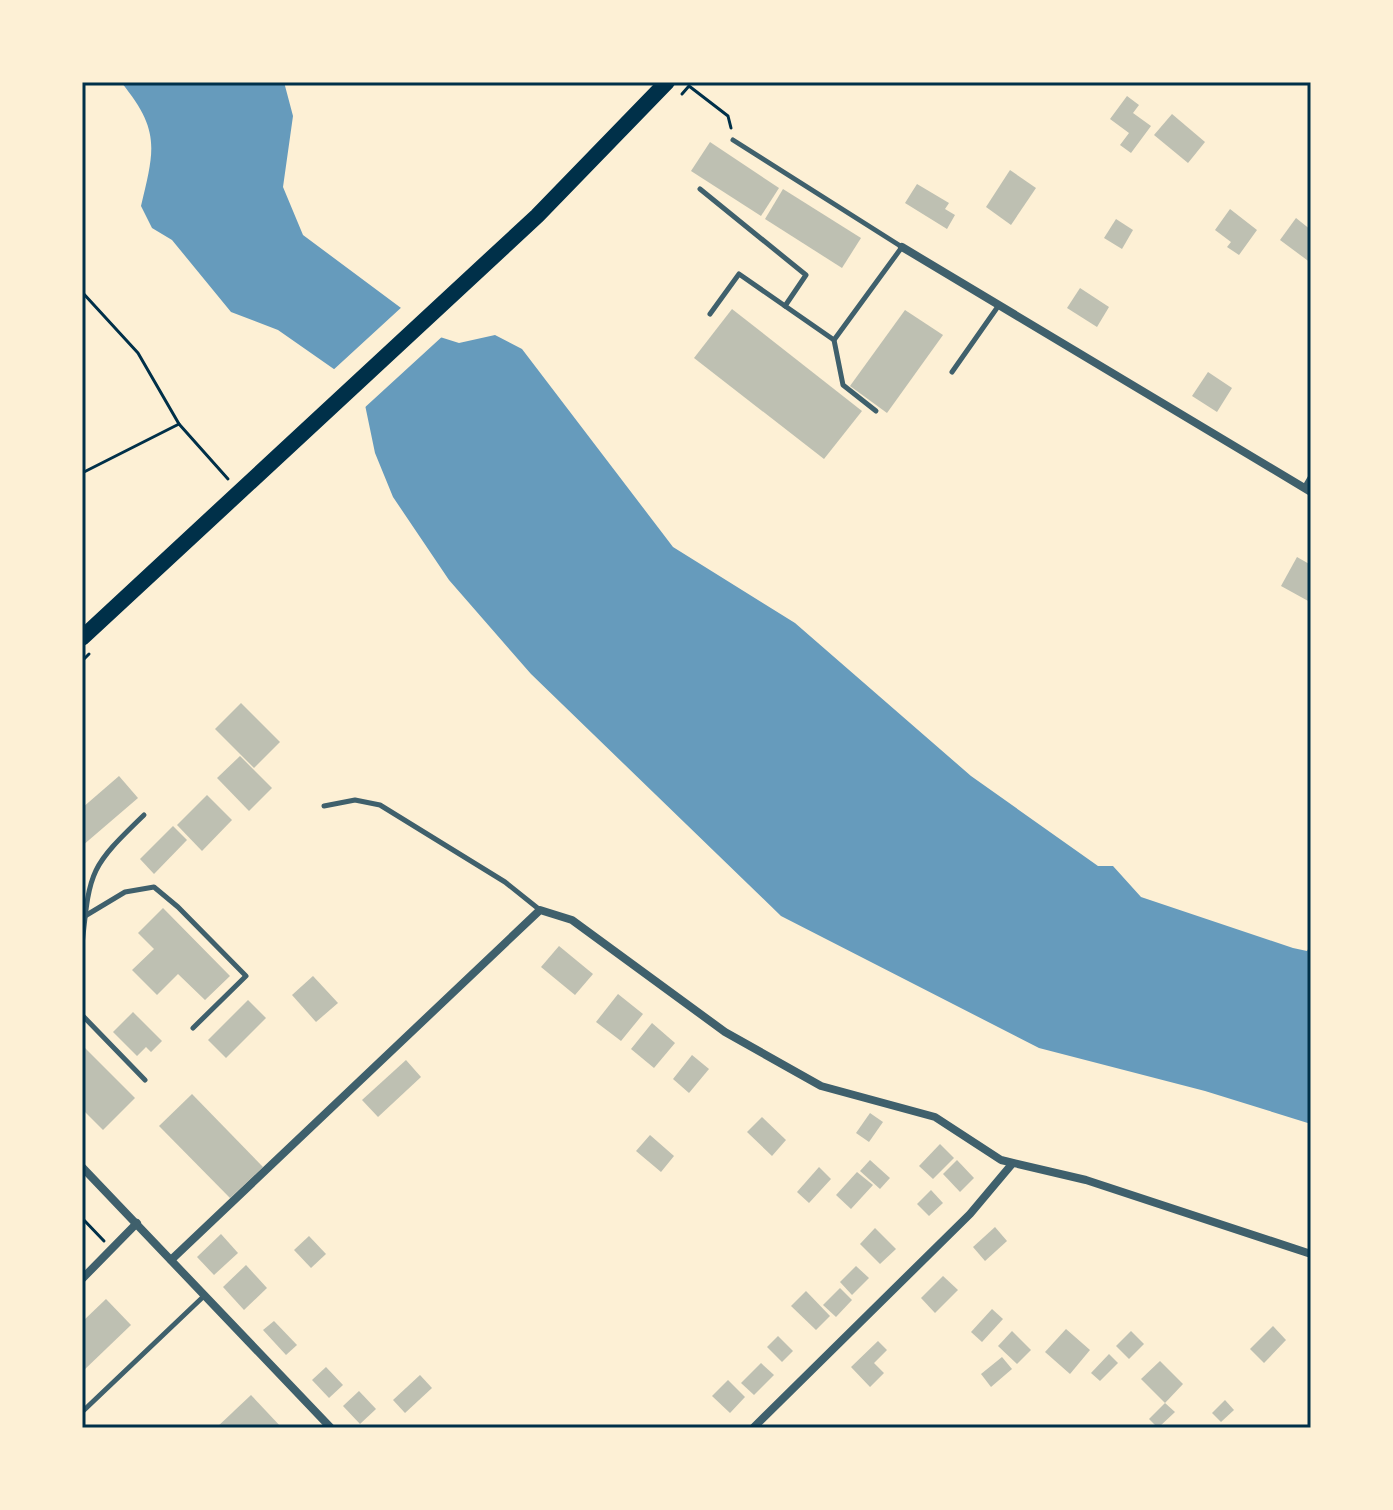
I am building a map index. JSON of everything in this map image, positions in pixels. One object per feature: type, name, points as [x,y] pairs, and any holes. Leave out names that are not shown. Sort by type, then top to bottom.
[{"type":"main road","points":[[82,638],[537,216],[667,82]]},
{"type":"street","points":[[902,247],[1308,490]]},
{"type":"street","points":[[171,1260],[540,910],[572,920],[725,1032],[821,1086],[935,1117],[1012,1164],[1086,1180],[1311,1254]]},
{"type":"street","points":[[753,1428],[970,1214],[1012,1164]]},
{"type":"street","points":[[82,1167],[331,1428]]},
{"type":"street","points":[[82,1279],[137,1223]]},
{"type":"lane","points":[[733,140],[902,247],[834,340]]},
{"type":"lane","points":[[700,189],[806,275],[785,306]]},
{"type":"lane","points":[[710,314],[739,274],[834,340],[843,385],[876,411]]},
{"type":"lane","points":[[952,372],[999,304]]},
{"type":"lane","points":[[1308,490],[1311,476]]},
{"type":"lane","points":[[324,806],[355,800],[380,805],[505,882],[540,910]]},
{"type":"lane","points":[[82,945],[89,880],[105,853],[144,815]]},
{"type":"lane","points":[[85,916],[125,892],[154,887],[246,976],[193,1028]]},
{"type":"lane","points":[[82,1015],[145,1080]]},
{"type":"lane","points":[[82,1412],[204,1296]]},
{"type":"path","points":[[697,92],[728,116]]},
{"type":"path","points":[[82,292],[138,353],[179,424],[228,479]]},
{"type":"path","points":[[82,473],[179,424]]},
{"type":"water","points":[[121,82],[284,82],[293,116],[283,187],[303,235],[440,337],[459,343],[495,335],[522,349],[673,547],[795,623],[971,776],[1098,866],[1113,866],[1141,897],[1293,948],[1307,951],[1311,944],[1311,1124],[1205,1091],[1039,1048],[781,916],[531,674],[449,580],[393,497],[375,453],[364,400],[351,381],[278,330],[231,312],[172,240],[152,228],[141,206],[151,140],[143,113]]},
{"type":"pier","points":[[404,305],[445,334],[362,410],[348,384],[331,372]]},
{"type":"building","points":[[1127,96],[1139,105],[1133,113],[1151,126],[1131,153],[1120,145],[1129,133],[1110,119]]},
{"type":"building","points":[[1172,114],[1205,142],[1188,163],[1154,135]]},
{"type":"building","points":[[710,142],[779,188],[761,216],[691,171]]},
{"type":"building","points":[[1010,170],[1036,188],[1011,225],[986,207]]},
{"type":"building","points":[[917,184],[949,203],[945,209],[955,215],[947,229],[905,203]]},
{"type":"building","points":[[783,189],[861,238],[842,268],[765,219]]},
{"type":"building","points":[[1230,209],[1257,230],[1239,255],[1227,247],[1231,242],[1215,230]]},
{"type":"building","points":[[1296,218],[1311,230],[1311,263],[1280,240]]},
{"type":"building","points":[[1116,219],[1133,230],[1122,249],[1104,238]]},
{"type":"building","points":[[1080,288],[1109,307],[1097,327],[1067,308]]},
{"type":"building","points":[[732,309],[862,411],[824,459],[694,358]]},
{"type":"building","points":[[905,310],[943,335],[887,413],[850,386]]},
{"type":"building","points":[[1208,372],[1232,388],[1217,412],[1192,396]]},
{"type":"building","points":[[1297,557],[1311,565],[1310,602],[1281,586]]},
{"type":"building","points":[[241,703],[280,742],[254,768],[215,729]]},
{"type":"building","points":[[240,756],[272,788],[249,811],[217,778]]},
{"type":"building","points":[[119,776],[138,798],[82,846],[82,808]]},
{"type":"building","points":[[207,795],[232,820],[202,851],[177,825]]},
{"type":"building","points":[[173,826],[187,840],[154,874],[140,859]]},
{"type":"building","points":[[163,908],[230,976],[205,1000],[178,974],[157,995],[132,970],[154,949],[138,933]]},
{"type":"building","points":[[559,946],[593,974],[575,995],[541,967]]},
{"type":"building","points":[[313,976],[338,1003],[316,1022],[292,995]]},
{"type":"building","points":[[618,994],[643,1014],[621,1041],[596,1022]]},
{"type":"building","points":[[248,1000],[266,1018],[226,1058],[208,1040]]},
{"type":"building","points":[[133,1012],[162,1041],[151,1052],[146,1047],[137,1056],[113,1032]]},
{"type":"building","points":[[652,1023],[675,1043],[654,1068],[631,1049]]},
{"type":"building","points":[[82,1045],[135,1098],[103,1130],[82,1109]]},
{"type":"building","points":[[692,1055],[709,1069],[689,1093],[673,1079]]},
{"type":"building","points":[[406,1060],[421,1077],[378,1117],[362,1100]]},
{"type":"building","points":[[192,1094],[263,1167],[230,1198],[159,1126]]},
{"type":"building","points":[[870,1113],[883,1122],[869,1142],[856,1133]]},
{"type":"building","points":[[762,1117],[786,1140],[772,1156],[747,1132]]},
{"type":"building","points":[[650,1135],[674,1156],[661,1172],[636,1151]]},
{"type":"building","points":[[940,1144],[954,1158],[933,1179],[919,1166]]},
{"type":"building","points":[[870,1160],[890,1178],[880,1189],[860,1171]]},
{"type":"building","points":[[957,1160],[974,1178],[960,1192],[943,1174]]},
{"type":"building","points":[[819,1167],[831,1179],[809,1203],[797,1192]]},
{"type":"building","points":[[857,1172],[873,1185],[851,1209],[836,1195]]},
{"type":"building","points":[[931,1190],[943,1203],[929,1216],[917,1204]]},
{"type":"building","points":[[995,1227],[1007,1241],[985,1261],[973,1247]]},
{"type":"building","points":[[875,1228],[896,1249],[880,1264],[860,1244]]},
{"type":"building","points":[[221,1234],[238,1253],[214,1275],[197,1257]]},
{"type":"building","points":[[309,1236],[326,1254],[311,1268],[294,1250]]},
{"type":"building","points":[[246,1265],[267,1288],[244,1310],[223,1287]]},
{"type":"building","points":[[856,1266],[869,1278],[852,1295],[840,1282]]},
{"type":"building","points":[[943,1276],[958,1290],[935,1313],[921,1298]]},
{"type":"building","points":[[840,1288],[852,1300],[836,1317],[823,1305]]},
{"type":"building","points":[[806,1291],[830,1316],[816,1330],[791,1306]]},
{"type":"building","points":[[106,1299],[131,1325],[82,1372],[82,1322]]},
{"type":"building","points":[[992,1309],[1003,1319],[982,1342],[971,1332]]},
{"type":"building","points":[[274,1321],[297,1345],[286,1355],[263,1330]]},
{"type":"building","points":[[1273,1326],[1286,1340],[1264,1363],[1250,1349]]},
{"type":"building","points":[[1066,1329],[1090,1350],[1070,1374],[1045,1352]]},
{"type":"building","points":[[1012,1331],[1031,1350],[1017,1364],[998,1346]]},
{"type":"building","points":[[1131,1331],[1144,1344],[1129,1359],[1116,1346]]},
{"type":"building","points":[[778,1336],[793,1351],[782,1362],[767,1347]]},
{"type":"building","points":[[878,1341],[887,1350],[874,1363],[884,1373],[870,1387],[851,1367]]},
{"type":"building","points":[[1109,1354],[1118,1363],[1100,1381],[1091,1373]]},
{"type":"building","points":[[1002,1357],[1012,1369],[991,1387],[981,1374]]},
{"type":"building","points":[[1160,1361],[1183,1384],[1165,1403],[1141,1379]]},
{"type":"building","points":[[761,1363],[774,1375],[754,1395],[741,1383]]},
{"type":"building","points":[[326,1367],[343,1385],[329,1398],[312,1380]]},
{"type":"building","points":[[420,1375],[432,1388],[405,1413],[393,1400]]},
{"type":"building","points":[[728,1380],[745,1397],[730,1413],[712,1396]]},
{"type":"building","points":[[359,1391],[376,1409],[360,1424],[343,1406]]},
{"type":"building","points":[[251,1395],[282,1428],[216,1428]]},
{"type":"building","points":[[1225,1400],[1234,1410],[1221,1422],[1212,1413]]},
{"type":"building","points":[[1165,1403],[1175,1412],[1158,1428],[1149,1419]]}]
